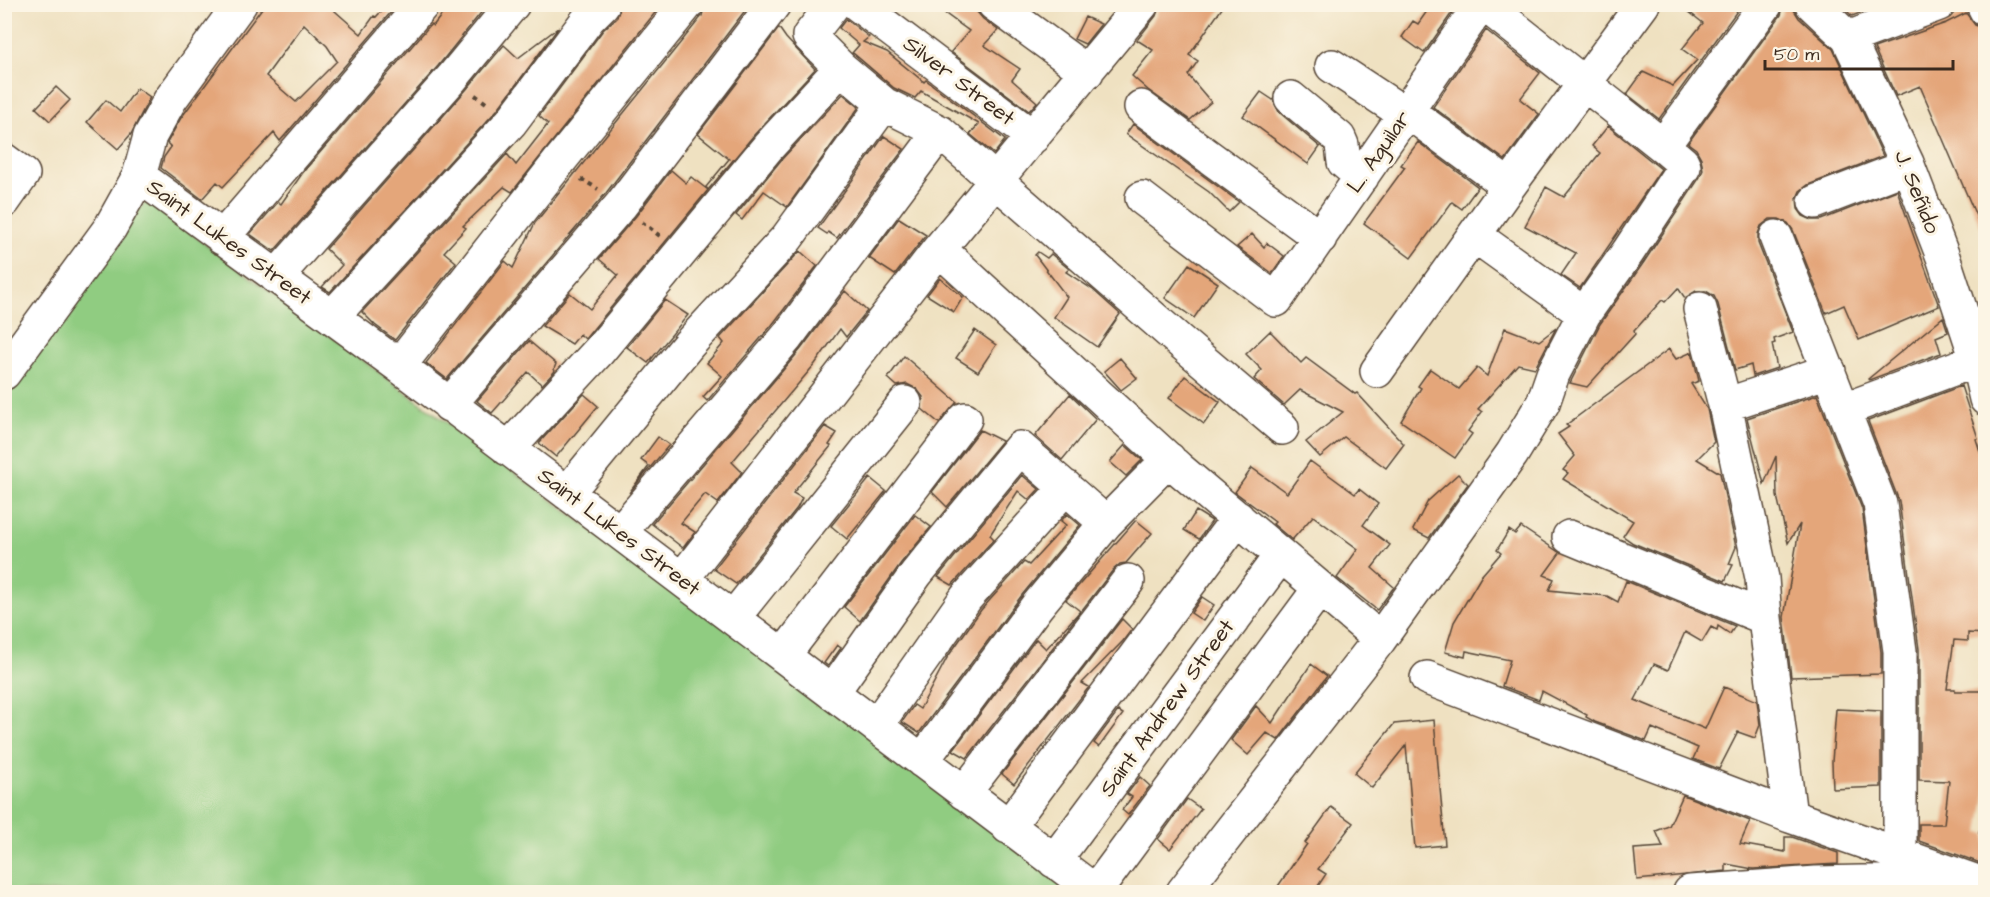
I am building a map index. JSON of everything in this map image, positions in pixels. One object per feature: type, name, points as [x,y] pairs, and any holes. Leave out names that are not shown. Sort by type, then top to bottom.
[{"type":"street","points":[[4,373],[110,228],[139,177],[150,136],[170,100],[240,4]]},
{"type":"street","points":[[222,238],[423,4]]},
{"type":"street","points":[[276,277],[452,78],[513,4]]},
{"type":"street","points":[[332,317],[511,122],[603,4]]},
{"type":"street","points":[[399,366],[558,163],[687,4]]},
{"type":"street","points":[[449,405],[621,205],[774,4]]},
{"type":"street","points":[[834,4],[809,36],[841,68],[884,104],[940,132],[1282,428]]},
{"type":"street","name":"Silver Street","points":[[857,4],[1033,137]]},
{"type":"street","points":[[994,4],[1087,72]]},
{"type":"street","points":[[682,579],[939,249],[997,182],[1142,4]]},
{"type":"street","points":[[1183,892],[1380,639],[1512,454],[1543,403],[1552,375],[1584,314],[1618,268],[1684,167],[1683,163],[1663,146],[1482,4]]},
{"type":"street","name":"L. Aguilar","points":[[1142,198],[1276,300],[1482,4]]},
{"type":"street","points":[[1377,371],[1643,4]]},
{"type":"street","points":[[1663,146],[1766,4]]},
{"type":"street","name":"J. Señido","points":[[1812,4],[1848,38],[1907,163],[1943,257],[1977,360],[1986,399]]},
{"type":"street","points":[[1848,38],[1939,4]]},
{"type":"street","points":[[1983,4],[1986,10]]},
{"type":"street","points":[[1332,66],[1406,113],[1509,186]]},
{"type":"street","points":[[508,449],[599,351],[768,147],[841,68]]},
{"type":"street","points":[[1291,98],[1339,138],[1344,162],[1362,177]]},
{"type":"street","points":[[567,493],[689,344],[787,238],[884,104]]},
{"type":"street","points":[[1142,107],[1320,237]]},
{"type":"street","points":[[620,532],[787,337],[940,132]]},
{"type":"street","points":[[4,160],[23,174],[4,201]]},
{"type":"street","points":[[1815,202],[1901,169],[1907,163]]},
{"type":"street","name":"Saint Lukes Street","points":[[139,177],[399,366],[1095,892]]},
{"type":"street","points":[[1474,235],[1584,314]]},
{"type":"street","points":[[1776,237],[1880,504],[1900,651],[1900,854]]},
{"type":"street","points":[[939,249],[1169,459],[1380,639]]},
{"type":"street","points":[[1700,309],[1725,405],[1762,578],[1790,816]]},
{"type":"street","points":[[1844,410],[1977,360]]},
{"type":"street","points":[[1725,405],[1828,371]]},
{"type":"street","points":[[733,618],[905,403]]},
{"type":"street","points":[[783,656],[966,419]]},
{"type":"street","points":[[832,693],[916,574],[1020,448],[1106,523]]},
{"type":"street","points":[[922,761],[1037,606],[1106,523],[1169,459]]},
{"type":"street","points":[[876,726],[966,598],[1066,487]]},
{"type":"street","points":[[1008,827],[1238,518]]},
{"type":"street","points":[[1569,537],[1765,618]]},
{"type":"street","name":"Saint Andrew Street","points":[[1054,861],[1281,555]]},
{"type":"street","points":[[964,793],[1128,581]]},
{"type":"street","points":[[1095,892],[1320,588]]},
{"type":"street","points":[[1427,678],[1790,816],[1986,885]]},
{"type":"street","points":[[1690,892],[1816,883],[1906,881],[1936,892]]},
{"type":"green space","points":[[146,200],[1082,892],[5,892],[5,398]]},
{"type":"building","points":[[265,4],[327,4],[361,34],[374,16],[376,17],[388,4],[398,4],[280,141],[274,133],[223,187],[217,182],[202,199],[161,168],[164,157],[171,147],[167,143],[181,118]],"holes":[[[304,24],[327,46],[337,61],[296,102],[266,76]]]},
{"type":"building","points":[[450,4],[488,4],[438,66],[274,251],[250,234],[278,202],[281,204],[304,171]]},
{"type":"building","points":[[621,4],[662,4],[512,192],[504,187],[463,226],[466,228],[444,252],[456,262],[395,340],[362,312],[507,154],[516,165],[548,124],[539,116],[603,30],[617,17]]},
{"type":"building","points":[[705,4],[750,4],[606,193],[447,379],[426,363],[505,261],[513,268],[535,223],[702,16]]},
{"type":"building","points":[[932,4],[976,4],[977,12],[998,30],[984,45],[1020,69],[1012,80],[1037,102],[1029,111],[951,52],[969,31]]},
{"type":"building","points":[[1160,4],[1225,4],[1189,55],[1198,61],[1188,75],[1211,102],[1190,120],[1132,76],[1153,50],[1137,40],[1156,16]]},
{"type":"building","points":[[1432,4],[1458,4],[1424,53],[1402,37],[1413,21],[1418,24]]},
{"type":"building","points":[[1679,4],[1742,4],[1659,119],[1627,94],[1643,72],[1673,86],[1697,60],[1682,49],[1703,23]]},
{"type":"building","points":[[1784,4],[1794,4],[1794,10],[1799,18],[1833,49],[1883,156],[1808,185],[1800,191],[1797,198],[1798,209],[1803,216],[1812,220],[1821,220],[1897,190],[1939,306],[1859,340],[1844,305],[1826,313],[1793,230],[1788,223],[1779,219],[1770,219],[1761,226],[1758,243],[1793,332],[1774,339],[1775,343],[1772,344],[1777,368],[1753,376],[1751,365],[1735,370],[1714,296],[1706,291],[1696,291],[1685,298],[1678,288],[1665,302],[1662,300],[1587,387],[1570,383],[1600,324],[1700,177],[1703,170],[1701,158],[1696,149],[1688,143],[1781,15]]},
{"type":"building","points":[[1840,4],[1884,4],[1852,16]]},
{"type":"building","points":[[1966,13],[1975,25],[1986,29],[1986,239],[1920,86],[1896,96],[1874,48],[1946,23]]},
{"type":"building","points":[[1085,17],[1101,24],[1085,44],[1074,39]]},
{"type":"building","points":[[846,19],[869,37],[863,42],[887,52],[924,82],[926,80],[1005,140],[994,154],[970,134],[979,124],[921,91],[915,98],[894,88],[852,53],[859,45],[839,28]]},
{"type":"building","points":[[559,27],[497,110],[330,292],[322,287],[342,265],[326,249],[504,45],[518,58]]},
{"type":"building","points":[[779,28],[815,69],[754,135],[708,190],[706,187],[729,159],[698,134]]},
{"type":"building","points":[[1486,30],[1540,73],[1520,99],[1539,114],[1505,160],[1433,107]]},
{"type":"building","points":[[56,87],[70,100],[50,121],[36,108]]},
{"type":"building","points":[[137,88],[150,97],[131,134],[118,149],[87,122],[106,100],[120,112]]},
{"type":"building","points":[[1261,92],[1273,100],[1279,112],[1320,147],[1308,164],[1243,116]]},
{"type":"building","points":[[843,94],[859,107],[787,207],[764,191],[742,220],[736,215],[782,159]]},
{"type":"building","points":[[1133,124],[1239,202],[1229,212],[1209,192],[1126,134]]},
{"type":"building","points":[[1608,126],[1661,169],[1580,288],[1561,275],[1576,253],[1525,226],[1546,187],[1564,197],[1600,153],[1592,146]]},
{"type":"building","points":[[884,136],[904,149],[837,238],[828,232],[827,234],[818,228]]},
{"type":"building","points":[[1418,142],[1478,187],[1462,209],[1452,202],[1411,258],[1364,223],[1405,167],[1401,165]]},
{"type":"building","points":[[671,170],[686,183],[691,177],[708,190],[585,339],[580,334],[572,344],[542,326],[570,293],[590,309],[618,275],[599,259]]},
{"type":"building","points":[[899,218],[926,235],[895,275],[869,258]]},
{"type":"building","points":[[1252,234],[1264,247],[1267,243],[1284,256],[1272,273],[1237,247]]},
{"type":"building","points":[[800,251],[817,266],[772,325],[707,401],[703,397],[722,376],[707,363],[724,343],[720,338]]},
{"type":"building","points":[[1038,252],[1047,258],[1051,254],[1069,269],[1066,272],[1092,289],[1120,314],[1097,347],[1054,317],[1067,297],[1035,255]]},
{"type":"building","points":[[1189,264],[1218,283],[1194,318],[1165,298]]},
{"type":"building","points":[[940,278],[963,297],[954,312],[927,295]]},
{"type":"building","points":[[845,291],[867,311],[846,337],[840,329],[815,364],[732,462],[742,472],[718,503],[705,494],[681,523],[695,532],[683,548],[652,524],[801,349]]},
{"type":"building","points":[[665,300],[688,315],[648,363],[627,347]]},
{"type":"building","points":[[1943,317],[1948,332],[1936,337],[1941,353],[1868,379]]},
{"type":"building","points":[[1505,328],[1539,341],[1556,328],[1535,368],[1518,364],[1478,409],[1482,412],[1468,431],[1472,434],[1455,458],[1401,421],[1421,388],[1418,386],[1430,369],[1459,389],[1477,368],[1487,376]]},
{"type":"building","points":[[975,330],[996,345],[978,372],[956,358]]},
{"type":"building","points":[[1270,331],[1301,363],[1306,358],[1355,394],[1357,393],[1404,444],[1386,468],[1344,437],[1320,457],[1306,442],[1343,412],[1300,390],[1284,405],[1254,379],[1262,370],[1246,354]]},
{"type":"building","points":[[529,341],[556,364],[555,371],[542,385],[528,372],[492,413],[477,401]]},
{"type":"building","points":[[1669,349],[1676,359],[1692,352],[1699,381],[1691,384],[1707,409],[1714,442],[1697,459],[1720,473],[1736,547],[1729,564],[1733,565],[1725,581],[1633,543],[1623,536],[1633,521],[1563,479],[1568,473],[1563,470],[1575,456],[1558,434],[1569,427],[1566,425]]},
{"type":"building","points":[[904,356],[957,402],[939,423],[922,409],[923,397],[917,389],[907,384],[897,386],[888,378]]},
{"type":"building","points":[[1120,358],[1137,378],[1121,390],[1104,371]]},
{"type":"building","points":[[1185,376],[1220,402],[1204,424],[1169,398]]},
{"type":"building","points":[[1961,386],[1986,470],[1986,634],[1968,633],[1968,641],[1954,640],[1947,689],[1986,691],[1986,790],[1979,833],[1986,834],[1986,865],[1919,841],[1919,824],[1944,824],[1949,781],[1919,780],[1919,649],[1899,501],[1868,421]]},
{"type":"building","points":[[584,394],[598,406],[556,457],[539,443]]},
{"type":"building","points":[[1070,394],[1096,419],[1062,460],[1035,436]]},
{"type":"building","points":[[1817,395],[1862,509],[1881,652],[1881,674],[1791,677],[1784,617],[1800,524],[1788,543],[1777,496],[1776,456],[1764,484],[1747,418]]},
{"type":"building","points":[[825,426],[837,433],[829,445],[831,446],[793,493],[802,498],[797,508],[736,584],[714,569]]},
{"type":"building","points":[[980,430],[1002,441],[947,507],[932,492]]},
{"type":"building","points":[[658,437],[669,445],[629,493],[649,466],[641,460]]},
{"type":"building","points":[[1125,445],[1142,460],[1126,476],[1110,462]]},
{"type":"building","points":[[1310,461],[1355,494],[1359,489],[1378,504],[1363,525],[1390,545],[1372,568],[1394,587],[1377,610],[1337,578],[1358,549],[1313,516],[1292,540],[1273,524],[1275,522],[1235,492],[1252,468],[1287,493]]},
{"type":"building","points":[[1458,474],[1468,484],[1429,538],[1413,530],[1428,501]]},
{"type":"building","points":[[1022,475],[1039,489],[1029,500],[1018,491],[990,535],[994,539],[952,585],[938,577]]},
{"type":"building","points":[[870,478],[886,491],[847,539],[831,526]]},
{"type":"building","points":[[1196,511],[1212,521],[1199,539],[1184,530]]},
{"type":"building","points":[[1067,514],[1080,525],[1022,595],[919,733],[902,722],[914,705],[920,709],[947,658],[981,610],[1024,562],[1029,565],[1066,525],[1061,521]]},
{"type":"building","points":[[915,515],[931,527],[901,563],[860,621],[844,607]]},
{"type":"building","points":[[1136,520],[1152,533],[1126,563],[1120,564],[1113,570],[967,758],[953,750],[1036,639],[1046,649],[1080,611],[1066,600]]},
{"type":"building","points":[[1521,527],[1560,553],[1544,575],[1554,579],[1549,590],[1607,596],[1618,602],[1626,581],[1735,626],[1730,634],[1718,626],[1717,630],[1711,627],[1702,642],[1685,632],[1668,670],[1654,664],[1635,700],[1705,729],[1724,687],[1757,701],[1760,725],[1755,738],[1738,732],[1719,769],[1693,759],[1698,748],[1652,728],[1646,741],[1595,722],[1586,717],[1587,715],[1542,691],[1539,700],[1502,686],[1510,660],[1466,651],[1465,657],[1445,652],[1454,622],[1482,575],[1501,553],[1497,550],[1509,530],[1515,534]]},
{"type":"building","points":[[1202,597],[1214,605],[1203,621],[1191,613]]},
{"type":"building","points":[[1122,619],[1132,629],[1082,683],[1089,687],[1014,784],[1002,774]]},
{"type":"building","points":[[837,645],[841,648],[828,666],[824,663]]},
{"type":"building","points":[[1311,664],[1327,676],[1278,740],[1267,733],[1248,755],[1231,740],[1256,706],[1272,723]]},
{"type":"building","points":[[1836,709],[1881,711],[1881,787],[1833,789],[1832,762]]},
{"type":"building","points":[[1118,711],[1123,714],[1099,747],[1094,743]]},
{"type":"building","points":[[1434,720],[1445,845],[1415,848],[1406,745],[1372,788],[1354,773],[1394,724]]},
{"type":"building","points":[[1140,777],[1150,786],[1128,815],[1122,810],[1132,797],[1127,794]]},
{"type":"building","points":[[1683,795],[1750,821],[1740,844],[1785,852],[1785,837],[1792,837],[1838,853],[1838,864],[1753,869],[1726,864],[1726,871],[1637,880],[1634,849],[1663,847],[1656,831],[1669,826]]},
{"type":"building","points":[[1187,799],[1201,809],[1170,849],[1158,839]]},
{"type":"building","points":[[1331,807],[1353,823],[1318,869],[1326,874],[1314,892],[1274,892],[1307,844],[1305,843]]}]
